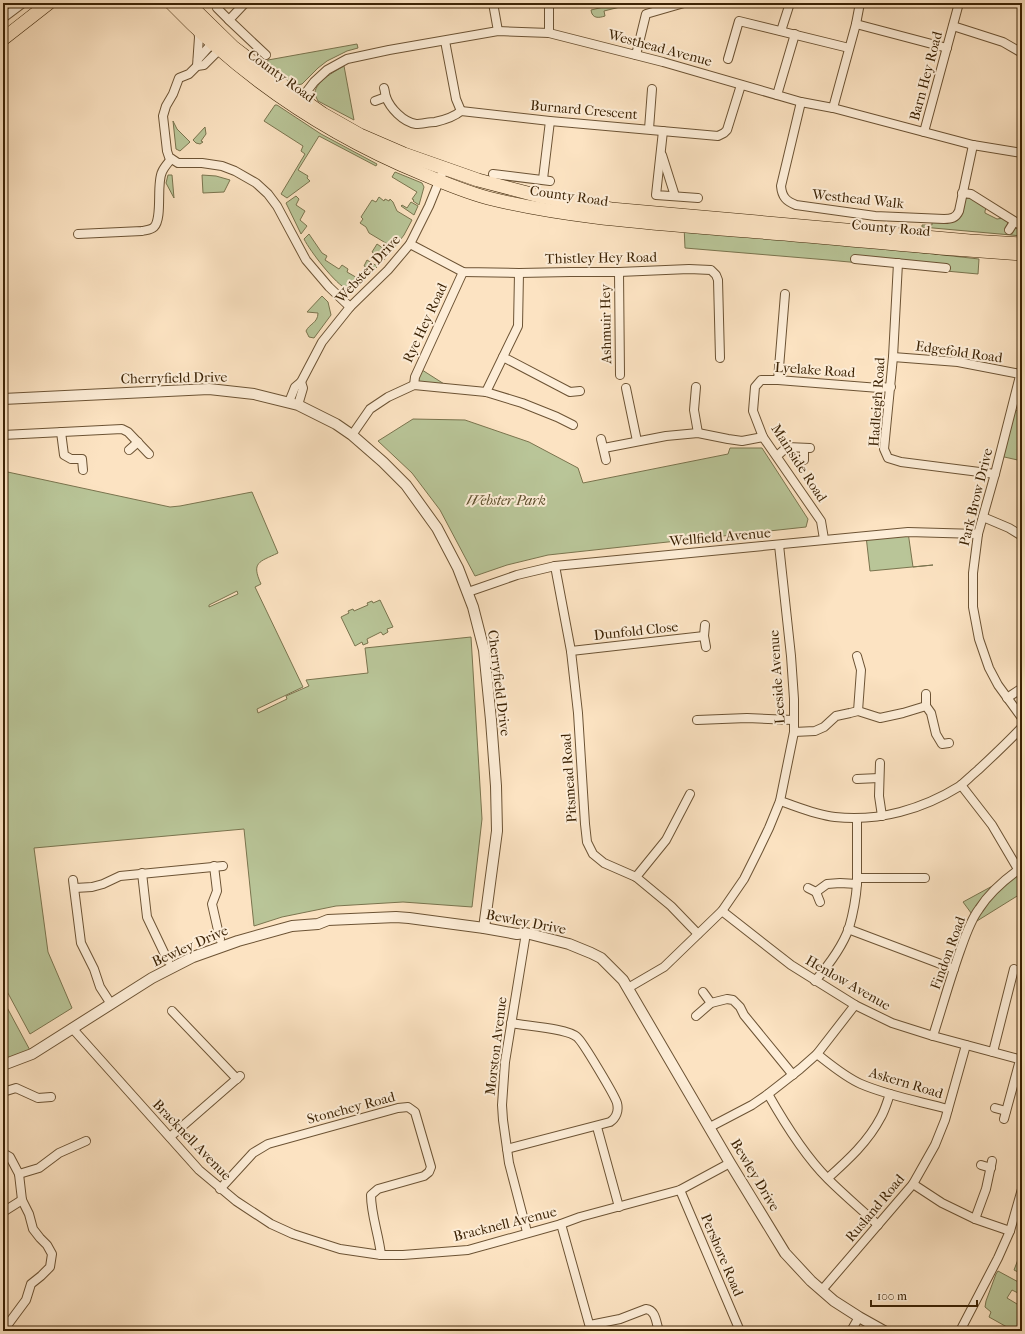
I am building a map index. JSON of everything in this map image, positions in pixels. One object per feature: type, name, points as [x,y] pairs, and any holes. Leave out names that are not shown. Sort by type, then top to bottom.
[{"type":"main road","points":[[3,39],[49,3]]},
{"type":"main road","name":"County Road","points":[[170,3],[198,30],[220,42],[301,99],[360,135],[404,154],[441,175],[486,197],[530,208],[585,216],[1022,254]]},
{"type":"main road","name":"County Road","points":[[188,3],[220,42],[278,96],[367,149],[402,166],[441,175],[478,180],[573,203],[611,209],[970,241],[1022,244]]},
{"type":"street","points":[[3,18],[23,3]]},
{"type":"street","points":[[229,20],[245,3]]},
{"type":"street","points":[[493,3],[498,31]]},
{"type":"street","points":[[549,3],[549,33]]},
{"type":"street","points":[[636,55],[646,14],[684,3]]},
{"type":"street","points":[[781,31],[790,3]]},
{"type":"street","points":[[833,108],[856,24],[860,3]]},
{"type":"street","name":"Barn Hey Road","points":[[924,132],[959,3]]},
{"type":"street","points":[[217,8],[266,55]]},
{"type":"street","points":[[728,59],[739,21],[849,48]]},
{"type":"street","points":[[856,24],[947,48]]},
{"type":"street","points":[[953,26],[1003,42],[1022,53]]},
{"type":"street","points":[[197,62],[199,37],[198,30]]},
{"type":"street","name":"Westhead Avenue","points":[[301,99],[314,82],[327,70],[347,59],[498,31],[549,33],[724,78],[741,85],[801,102],[833,108],[973,145],[1022,154]]},
{"type":"street","points":[[777,95],[795,34]]},
{"type":"street","points":[[384,88],[386,98],[392,107],[401,117],[410,122],[416,124],[438,121],[456,116],[461,111],[456,99],[445,41]]},
{"type":"street","points":[[220,42],[197,62],[189,74],[179,78],[173,94],[164,110],[163,116],[167,151],[171,159],[178,164],[222,166],[235,171],[256,183],[268,194],[277,206],[306,260],[329,287],[350,306]]},
{"type":"street","name":"Burnard Crescent","points":[[461,111],[550,121],[718,136],[727,130],[741,85]]},
{"type":"street","points":[[648,129],[652,89]]},
{"type":"street","points":[[375,101],[386,98]]},
{"type":"street","name":"Westhead Walk","points":[[801,102],[781,186],[783,196],[796,205],[875,216],[949,219],[958,214],[973,145]]},
{"type":"street","points":[[499,172],[547,180],[550,121]]},
{"type":"street","points":[[663,131],[653,196],[698,198]]},
{"type":"street","points":[[661,150],[675,196]]},
{"type":"street","points":[[78,234],[142,231],[155,226],[158,214],[160,176],[171,159]]},
{"type":"street","name":"Webster Drive","points":[[293,404],[303,388],[301,382],[322,342],[350,306],[382,275],[410,244],[422,221],[441,175]]},
{"type":"street","points":[[962,193],[971,194],[1022,226]]},
{"type":"street","points":[[1009,230],[1014,222]]},
{"type":"street","name":"Thistley Hey Road","points":[[410,244],[463,272],[519,274],[688,269],[711,270],[716,275],[718,280],[720,358]]},
{"type":"street","points":[[855,260],[946,268]]},
{"type":"street","name":"Hadleigh Road","points":[[898,263],[891,387],[884,449],[888,458],[901,462],[995,474]]},
{"type":"street","name":"Rye Hey Road","points":[[414,385],[415,377],[463,272]]},
{"type":"street","name":"Ashmuir Hey","points":[[619,272],[620,375]]},
{"type":"street","points":[[486,392],[518,326],[519,274]]},
{"type":"street","points":[[778,380],[785,294]]},
{"type":"street","points":[[503,357],[570,392],[580,391]]},
{"type":"street","name":"Edgefold Road","points":[[893,357],[958,362],[1021,371]]},
{"type":"street","name":"Park Brow Drive","points":[[1021,371],[978,534],[973,573],[973,607],[979,639],[989,668],[1007,698],[1022,718]]},
{"type":"street","name":"Lyelake Road","points":[[761,380],[879,388],[891,387]]},
{"type":"street","name":"Mainside Road","points":[[761,380],[754,387],[753,411],[763,437],[821,521],[824,539]]},
{"type":"street","points":[[352,435],[370,409],[388,396],[414,385],[486,392],[522,403],[573,425]]},
{"type":"street","points":[[696,387],[694,410],[698,433]]},
{"type":"street","points":[[626,388],[636,441]]},
{"type":"street","name":"Cherryfield Drive","points":[[3,399],[209,389],[254,394],[293,404],[324,417],[352,435],[383,462],[406,485],[437,528],[451,553],[468,592],[484,650],[496,786],[497,831],[484,928]]},
{"type":"street","points":[[3,435],[122,429],[128,432],[149,454]]},
{"type":"street","points":[[61,432],[64,455],[71,459],[82,459],[83,470]]},
{"type":"street","points":[[604,448],[666,436],[698,433],[742,441],[763,437]]},
{"type":"street","points":[[602,439],[606,460]]},
{"type":"street","points":[[128,450],[138,442]]},
{"type":"street","points":[[777,456],[787,447],[807,448],[804,460]]},
{"type":"street","points":[[983,517],[1010,528],[1022,536]]},
{"type":"street","name":"Wellfield Avenue","points":[[468,592],[517,575],[555,566],[779,545],[824,539],[910,532],[978,534]]},
{"type":"street","name":"Leeside Avenue","points":[[628,988],[664,966],[722,911],[744,879],[769,828],[780,801],[794,732],[794,699],[779,545]]},
{"type":"street","name":"Pitsmead Road","points":[[555,566],[571,651],[578,720],[587,842],[593,854],[604,863],[636,877],[671,906],[698,934]]},
{"type":"street","points":[[705,625],[704,636],[706,647]]},
{"type":"street","name":"Dunfold Close","points":[[571,651],[704,636]]},
{"type":"street","points":[[857,656],[860,670],[858,711]]},
{"type":"street","points":[[1007,698],[1022,688]]},
{"type":"street","points":[[926,694],[926,706],[931,713],[936,734],[943,746]]},
{"type":"street","points":[[794,732],[815,731],[824,727],[836,716],[858,711],[880,718],[926,706]]},
{"type":"street","points":[[697,720],[747,718],[793,720]]},
{"type":"street","points":[[780,801],[809,811],[834,817],[857,818],[904,812],[935,800],[961,785],[994,756],[1022,727]]},
{"type":"street","points":[[880,763],[879,796],[882,816]]},
{"type":"street","points":[[857,779],[879,778]]},
{"type":"street","points":[[961,785],[992,825],[1020,873]]},
{"type":"street","points":[[636,877],[666,840],[690,794]]},
{"type":"street","points":[[815,981],[837,951],[848,929],[856,895],[857,818]]},
{"type":"street","points":[[214,866],[217,891],[212,904],[220,939]]},
{"type":"street","points":[[111,1004],[100,987],[94,969],[81,943],[74,884],[103,884],[120,876],[223,866]]},
{"type":"street","points":[[142,873],[147,917],[168,961]]},
{"type":"street","name":"Findon Road","points":[[933,1036],[969,927],[978,910],[991,893],[1004,880],[1020,873]]},
{"type":"street","points":[[816,892],[827,884],[925,878]]},
{"type":"street","points":[[808,888],[816,892],[820,902]]},
{"type":"street","name":"Henlow Avenue","points":[[722,911],[791,966],[855,1005],[892,1023],[1021,1060]]},
{"type":"street","name":"Bewley Drive","points":[[3,1066],[32,1054],[152,978],[193,957],[238,941],[292,926],[318,924],[328,920],[396,917],[484,928],[517,934],[526,933],[580,947],[601,958],[613,969],[628,988],[644,1018],[730,1163],[785,1252],[811,1281],[834,1301],[884,1331]]},
{"type":"street","points":[[848,929],[954,969]]},
{"type":"street","name":"Morston Avenue","points":[[526,933],[505,1062],[502,1092],[503,1120],[507,1149],[513,1180],[527,1232]]},
{"type":"street","points":[[993,1052],[1014,969]]},
{"type":"street","points":[[703,992],[711,1003]]},
{"type":"street","points":[[696,1016],[711,1003],[727,999],[734,1000],[744,1015],[793,1075]]},
{"type":"street","points":[[710,1127],[752,1105],[793,1075],[817,1054],[855,1005]]},
{"type":"street","points":[[170,1137],[239,1077],[172,1011]]},
{"type":"street","points":[[507,1149],[597,1127],[614,1119],[617,1111],[617,1103],[593,1060],[577,1037],[566,1032],[511,1023]]},
{"type":"street","name":"Bracknell Avenue","points":[[72,1028],[199,1170],[220,1189],[271,1224],[293,1234],[340,1249],[381,1254],[426,1254],[468,1250],[527,1232],[561,1224],[580,1217],[680,1190],[730,1163]]},
{"type":"street","name":"Rusland Road","points":[[822,1290],[913,1184],[935,1145],[945,1120],[966,1045]]},
{"type":"street","name":"Askern Road","points":[[817,1054],[836,1069],[860,1083],[890,1094],[948,1109]]},
{"type":"street","points":[[995,1108],[1005,1115],[1021,1060]]},
{"type":"street","points":[[3,1092],[17,1084],[38,1098],[51,1098]]},
{"type":"street","points":[[768,1094],[791,1133],[807,1155],[828,1178],[878,1225]]},
{"type":"street","points":[[828,1178],[854,1155],[869,1137],[881,1116],[890,1094]]},
{"type":"street","name":"Stonehey Road","points":[[220,1189],[253,1153],[268,1144],[398,1108],[408,1107],[415,1112],[431,1167],[429,1172],[424,1176],[378,1189],[371,1195],[371,1204],[381,1254]]},
{"type":"street","points":[[597,1127],[619,1207]]},
{"type":"street","points":[[19,1174],[39,1168],[59,1153],[86,1141]]},
{"type":"street","points":[[3,1153],[10,1157],[19,1174],[22,1200],[29,1214],[33,1229],[48,1245],[52,1254],[50,1267],[31,1284],[26,1300],[3,1331]]},
{"type":"street","points":[[975,1219],[986,1189],[992,1164],[981,1165]]},
{"type":"street","points":[[913,1184],[942,1204],[975,1219],[1010,1231]]},
{"type":"street","points":[[960,1331],[991,1273],[1010,1231],[1022,1189]]},
{"type":"street","name":"Pershore Road","points":[[680,1190],[740,1331]]},
{"type":"street","points":[[3,1212],[22,1200]]},
{"type":"street","points":[[561,1224],[591,1328],[646,1309],[653,1312],[658,1331]]},
{"type":"street","points":[[851,1331],[860,1317]]},
{"type":"green space","points":[[620,3],[636,3],[604,11],[605,16],[603,17],[594,16],[591,10]]},
{"type":"green space","points":[[357,44],[358,48],[347,51],[327,61],[302,84],[290,84],[267,64],[268,60]]},
{"type":"green space","points":[[344,66],[354,120],[318,101],[315,95],[317,86],[321,82],[330,74]]},
{"type":"green space","points":[[275,105],[321,134],[377,164],[376,166],[319,136],[298,170],[308,176],[307,178],[310,181],[287,198],[281,194],[305,154],[301,151],[303,146],[264,121]]},
{"type":"green space","points":[[173,121],[177,129],[190,142],[180,151],[176,149]]},
{"type":"green space","points":[[205,127],[206,134],[201,141],[203,142],[200,144],[196,143],[193,140]]},
{"type":"green space","points":[[395,172],[422,183],[424,187],[419,205],[412,199],[417,192],[392,177]]},
{"type":"green space","points":[[168,175],[172,175],[174,198],[166,183]]},
{"type":"green space","points":[[202,175],[216,176],[230,180],[224,192],[203,193]]},
{"type":"green space","points":[[296,196],[299,199],[296,205],[305,211],[300,220],[307,226],[301,234],[286,203]]},
{"type":"green space","points":[[379,197],[384,201],[385,199],[389,201],[390,199],[397,211],[412,220],[404,235],[394,248],[369,233],[366,227],[360,223],[363,219],[361,217],[372,200],[376,202]]},
{"type":"green space","points":[[971,197],[986,208],[985,213],[997,219],[1003,218],[1008,222],[1008,226],[1005,231],[1010,233],[1014,228],[1020,228],[1022,229],[1022,236],[922,227],[922,225],[932,225],[932,222],[950,221],[964,199]]},
{"type":"green space","points":[[411,202],[418,206],[414,215],[401,206],[402,205],[407,208]]},
{"type":"green space","points":[[684,226],[979,259],[978,274],[685,248]]},
{"type":"green space","points":[[309,234],[322,253],[327,256],[325,260],[339,269],[342,265],[348,269],[347,272],[359,279],[365,269],[370,272],[369,276],[354,289],[348,289],[342,286],[317,259],[307,244],[304,239]]},
{"type":"green space","points":[[377,244],[390,253],[384,260],[372,252]]},
{"type":"green space","points":[[367,260],[378,266],[372,270],[364,266]]},
{"type":"green space","points":[[322,296],[328,302],[331,315],[314,338],[309,337],[306,331],[317,319],[318,313],[307,312]]},
{"type":"green space","points":[[419,368],[452,389],[414,385]]},
{"type":"green space","points":[[1012,409],[1022,412],[1022,461],[1000,456]]},
{"type":"green space","name":"Webster Park","points":[[413,419],[465,420],[529,442],[578,468],[583,483],[728,454],[730,448],[762,448],[808,519],[806,527],[548,555],[507,565],[475,576],[440,510],[412,473],[378,441]]},
{"type":"green space","points":[[3,471],[170,507],[252,492],[278,553],[259,564],[257,571],[261,584],[255,587],[303,687],[257,709],[258,713],[287,699],[286,696],[309,686],[306,680],[368,673],[365,648],[471,637],[482,819],[472,907],[403,902],[336,906],[282,917],[254,926],[244,829],[34,848],[48,952],[72,1008],[30,1034],[3,984]],"holes":[[[237,591],[238,594],[209,607],[209,605]]]},
{"type":"green space","points":[[908,532],[913,567],[870,571],[866,536]]},
{"type":"green space","points":[[380,600],[393,627],[387,629],[388,632],[383,635],[381,632],[367,639],[368,643],[363,645],[362,642],[355,646],[341,617],[349,613],[348,611],[353,609],[354,611],[368,605],[367,603],[372,601],[373,603]]},
{"type":"green space","points":[[1018,870],[1022,876],[1022,893],[977,921],[963,902],[1009,877]]},
{"type":"green space","points":[[3,1000],[32,1054],[3,1065]]},
{"type":"green space","points":[[1022,1249],[1022,1274],[1014,1270]]},
{"type":"green space","points":[[998,1271],[1022,1284],[1018,1293],[1012,1290],[1007,1298],[1022,1307],[1022,1331],[1014,1331],[989,1317],[991,1312],[985,1307]]}]
